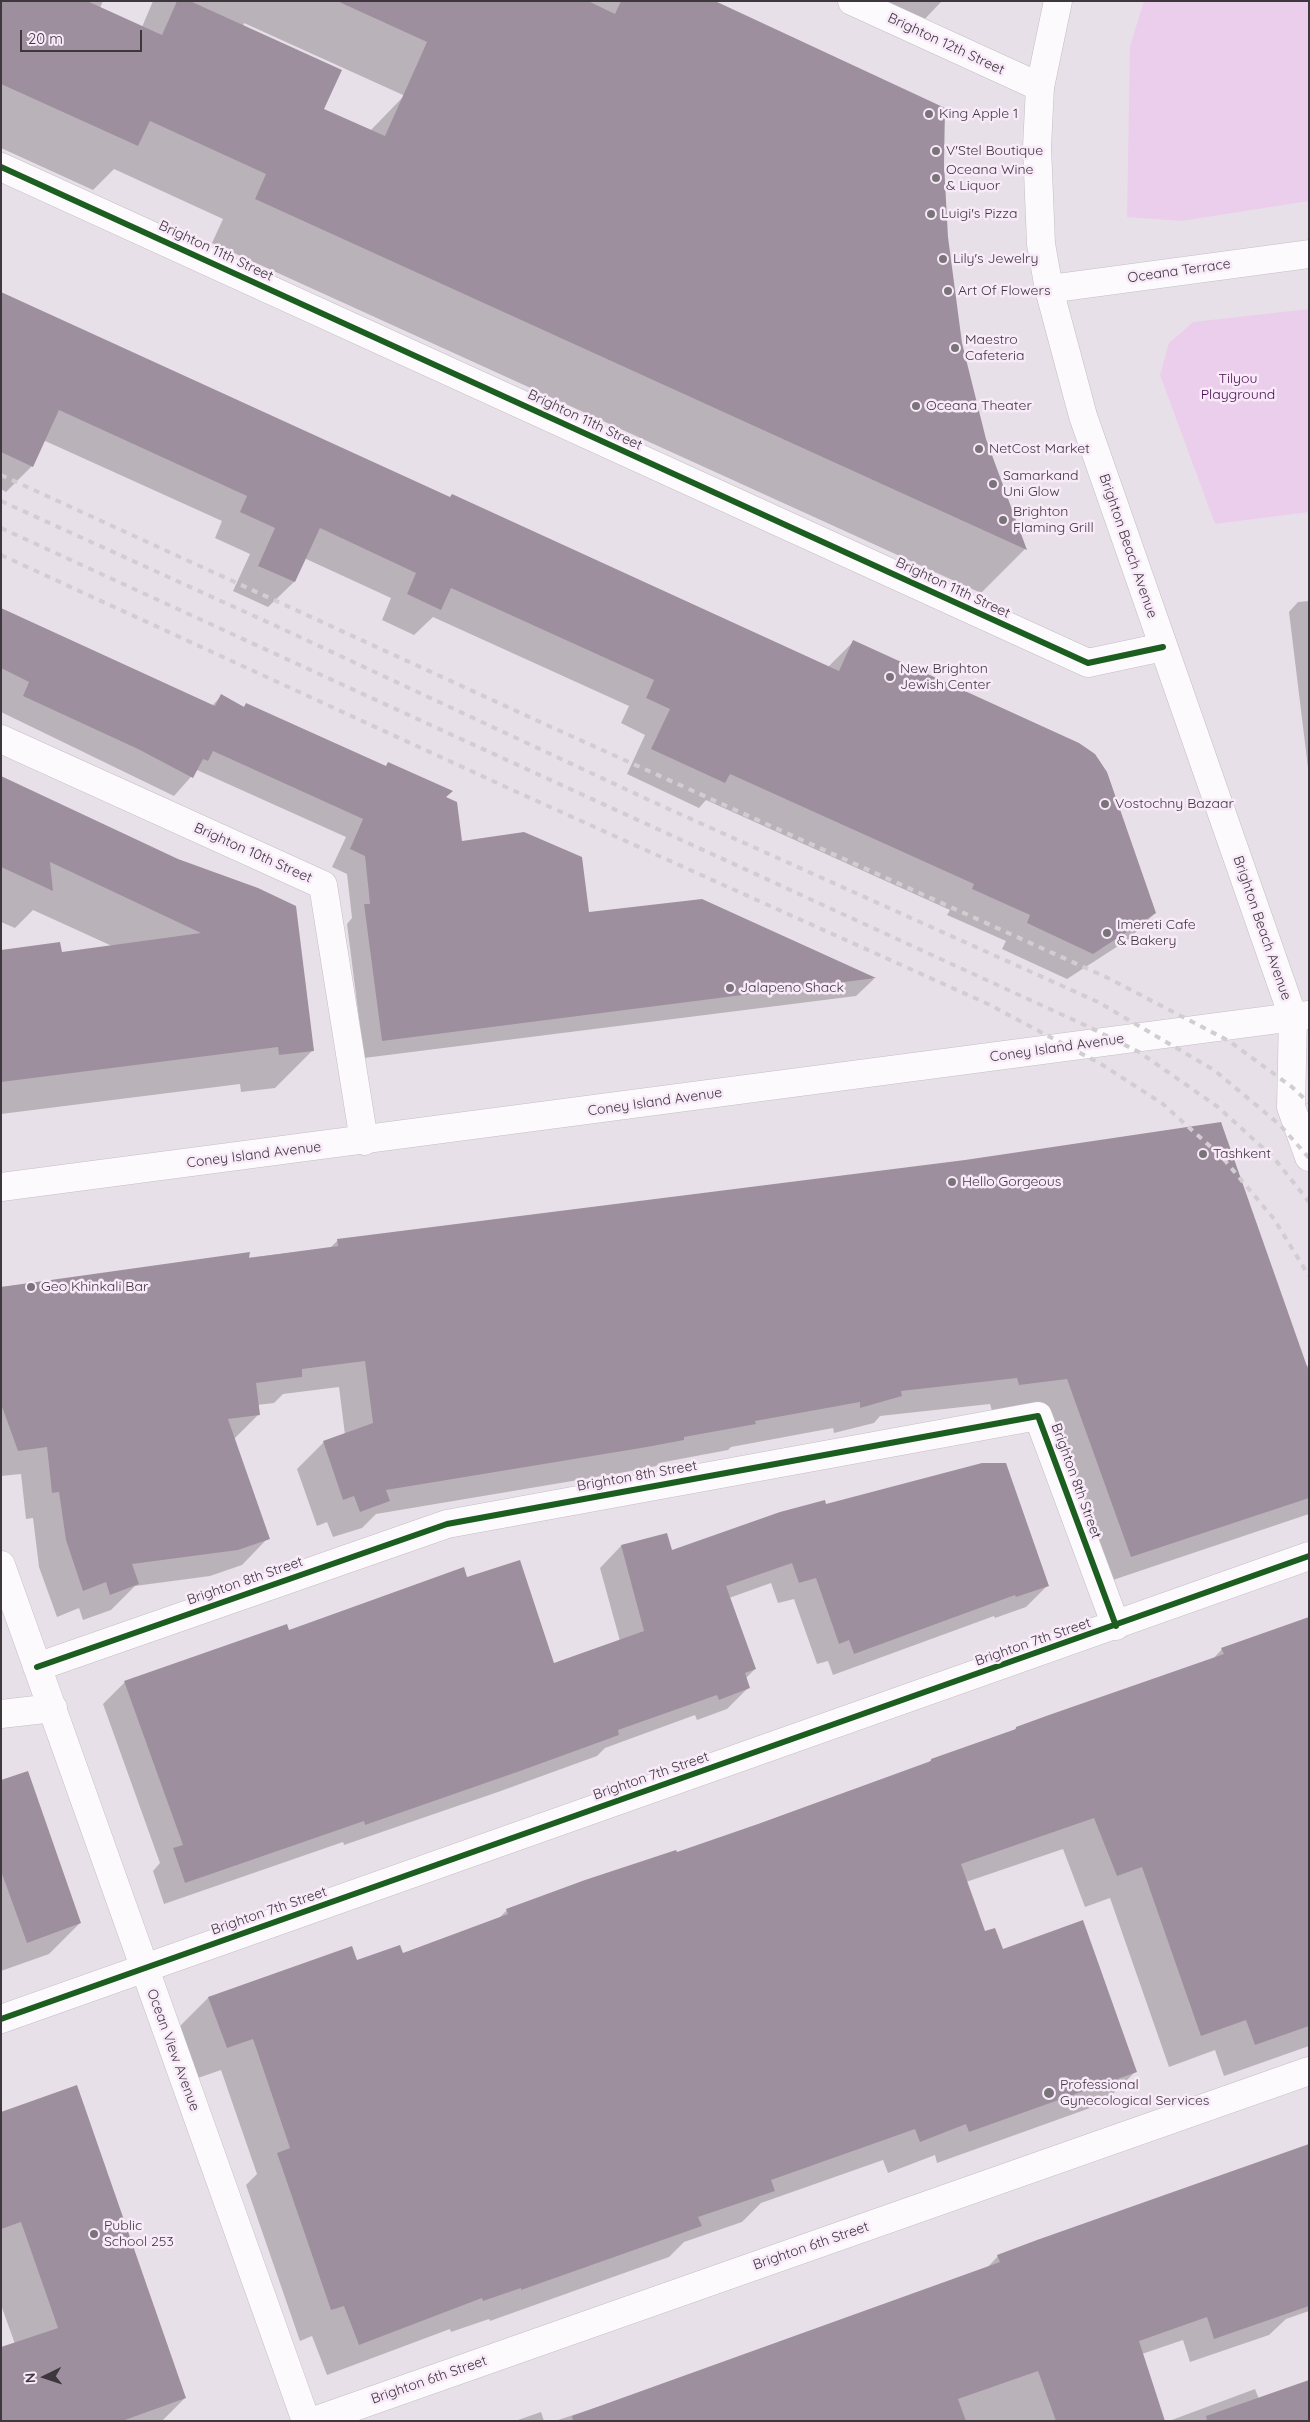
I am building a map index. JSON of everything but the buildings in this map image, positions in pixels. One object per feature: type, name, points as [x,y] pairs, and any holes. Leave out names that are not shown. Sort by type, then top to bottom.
[{"type":"street","name":"Brighton 12th Street","points":[[852,1],[1040,87]]},
{"type":"street","name":"Brighton Beach Avenue","points":[[1058,1],[1040,87],[1037,147],[1041,244],[1049,289],[1083,416],[1163,647],[1304,1022],[1291,1107],[1309,1157]]},
{"type":"street","name":"Brighton 11th Street","points":[[1,167],[1088,664],[1163,647]]},
{"type":"street","name":"Oceana Terrace","points":[[1049,289],[1309,254]]},
{"type":"street","name":"Brighton 10th Street","points":[[1,739],[323,885],[364,1141]]},
{"type":"street","name":"Coney Island Avenue","points":[[1,1187],[1304,1022]]},
{"type":"street","name":"Brighton 8th Street","points":[[37,1667],[447,1524],[1038,1416],[1116,1626]]},
{"type":"street","name":"Brighton 7th Street","points":[[1,2019],[1116,1626],[1309,1556]]},
{"type":"street","name":"Ocean View Avenue","points":[[1,1566],[306,2421]]},
{"type":"street","points":[[1,1714],[53,1708]]},
{"type":"street","name":"Brighton 6th Street","points":[[314,2421],[1309,2072]]},
{"type":"green space","points":[[1144,1],[1309,1],[1309,201],[1181,221],[1127,217],[1130,46]]},
{"type":"green space","name":"Tilyou Playground","points":[[1309,309],[1309,512],[1215,524],[1160,375],[1169,343],[1193,322]]},
{"type":"railway","points":[[1,475],[549,726],[1108,978],[1229,1041],[1292,1087],[1309,1103]]},
{"type":"railway","points":[[1,501],[287,631],[651,801],[1098,1002],[1214,1070],[1280,1125],[1309,1158]]},
{"type":"railway","points":[[1,528],[1089,1027],[1139,1052],[1218,1107],[1274,1158],[1309,1202]]},
{"type":"railway","points":[[1,555],[519,793],[988,1004],[1101,1064],[1163,1104],[1222,1157],[1274,1219],[1309,1276]]},
{"type":"cycle path","points":[[1,167],[1088,663],[1163,647]]},
{"type":"cycle path","points":[[37,1667],[447,1524],[1038,1416],[1116,1626]]},
{"type":"cycle path","points":[[1,2019],[1309,1556]]},
{"type":"place","name":"King Apple 1","points":[[929,114]]},
{"type":"place","name":"V'Stel Boutique","points":[[936,151]]},
{"type":"place","name":"Oceana Wine & Liquor","points":[[936,178]]},
{"type":"place","name":"Luigi's Pizza","points":[[931,214]]},
{"type":"place","name":"Lily's Jewelry","points":[[943,259]]},
{"type":"place","name":"Art Of Flowers","points":[[948,291]]},
{"type":"place","name":"Maestro Cafeteria","points":[[955,348]]},
{"type":"place","name":"Oceana Theater","points":[[916,406]]},
{"type":"place","name":"NetCost Market","points":[[979,449]]},
{"type":"place","name":"Samarkand Uni Glow","points":[[993,484]]},
{"type":"place","name":"Brighton Flaming Grill","points":[[1003,520]]},
{"type":"place","name":"New Brighton Jewish Center","points":[[890,677]]},
{"type":"place","name":"Vostochny Bazaar","points":[[1105,804]]},
{"type":"place","name":"Imereti Cafe & Bakery","points":[[1107,933]]},
{"type":"place","name":"Jalapeno Shack","points":[[730,988]]},
{"type":"place","name":"Tashkent","points":[[1203,1154]]},
{"type":"place","name":"Hello Gorgeous","points":[[952,1182]]},
{"type":"place","name":"Geo Khinkali Bar","points":[[31,1287]]},
{"type":"place","name":"Professional Gynecological Services","points":[[1049,2093]]},
{"type":"place","name":"Public School 253","points":[[94,2234]]}]
